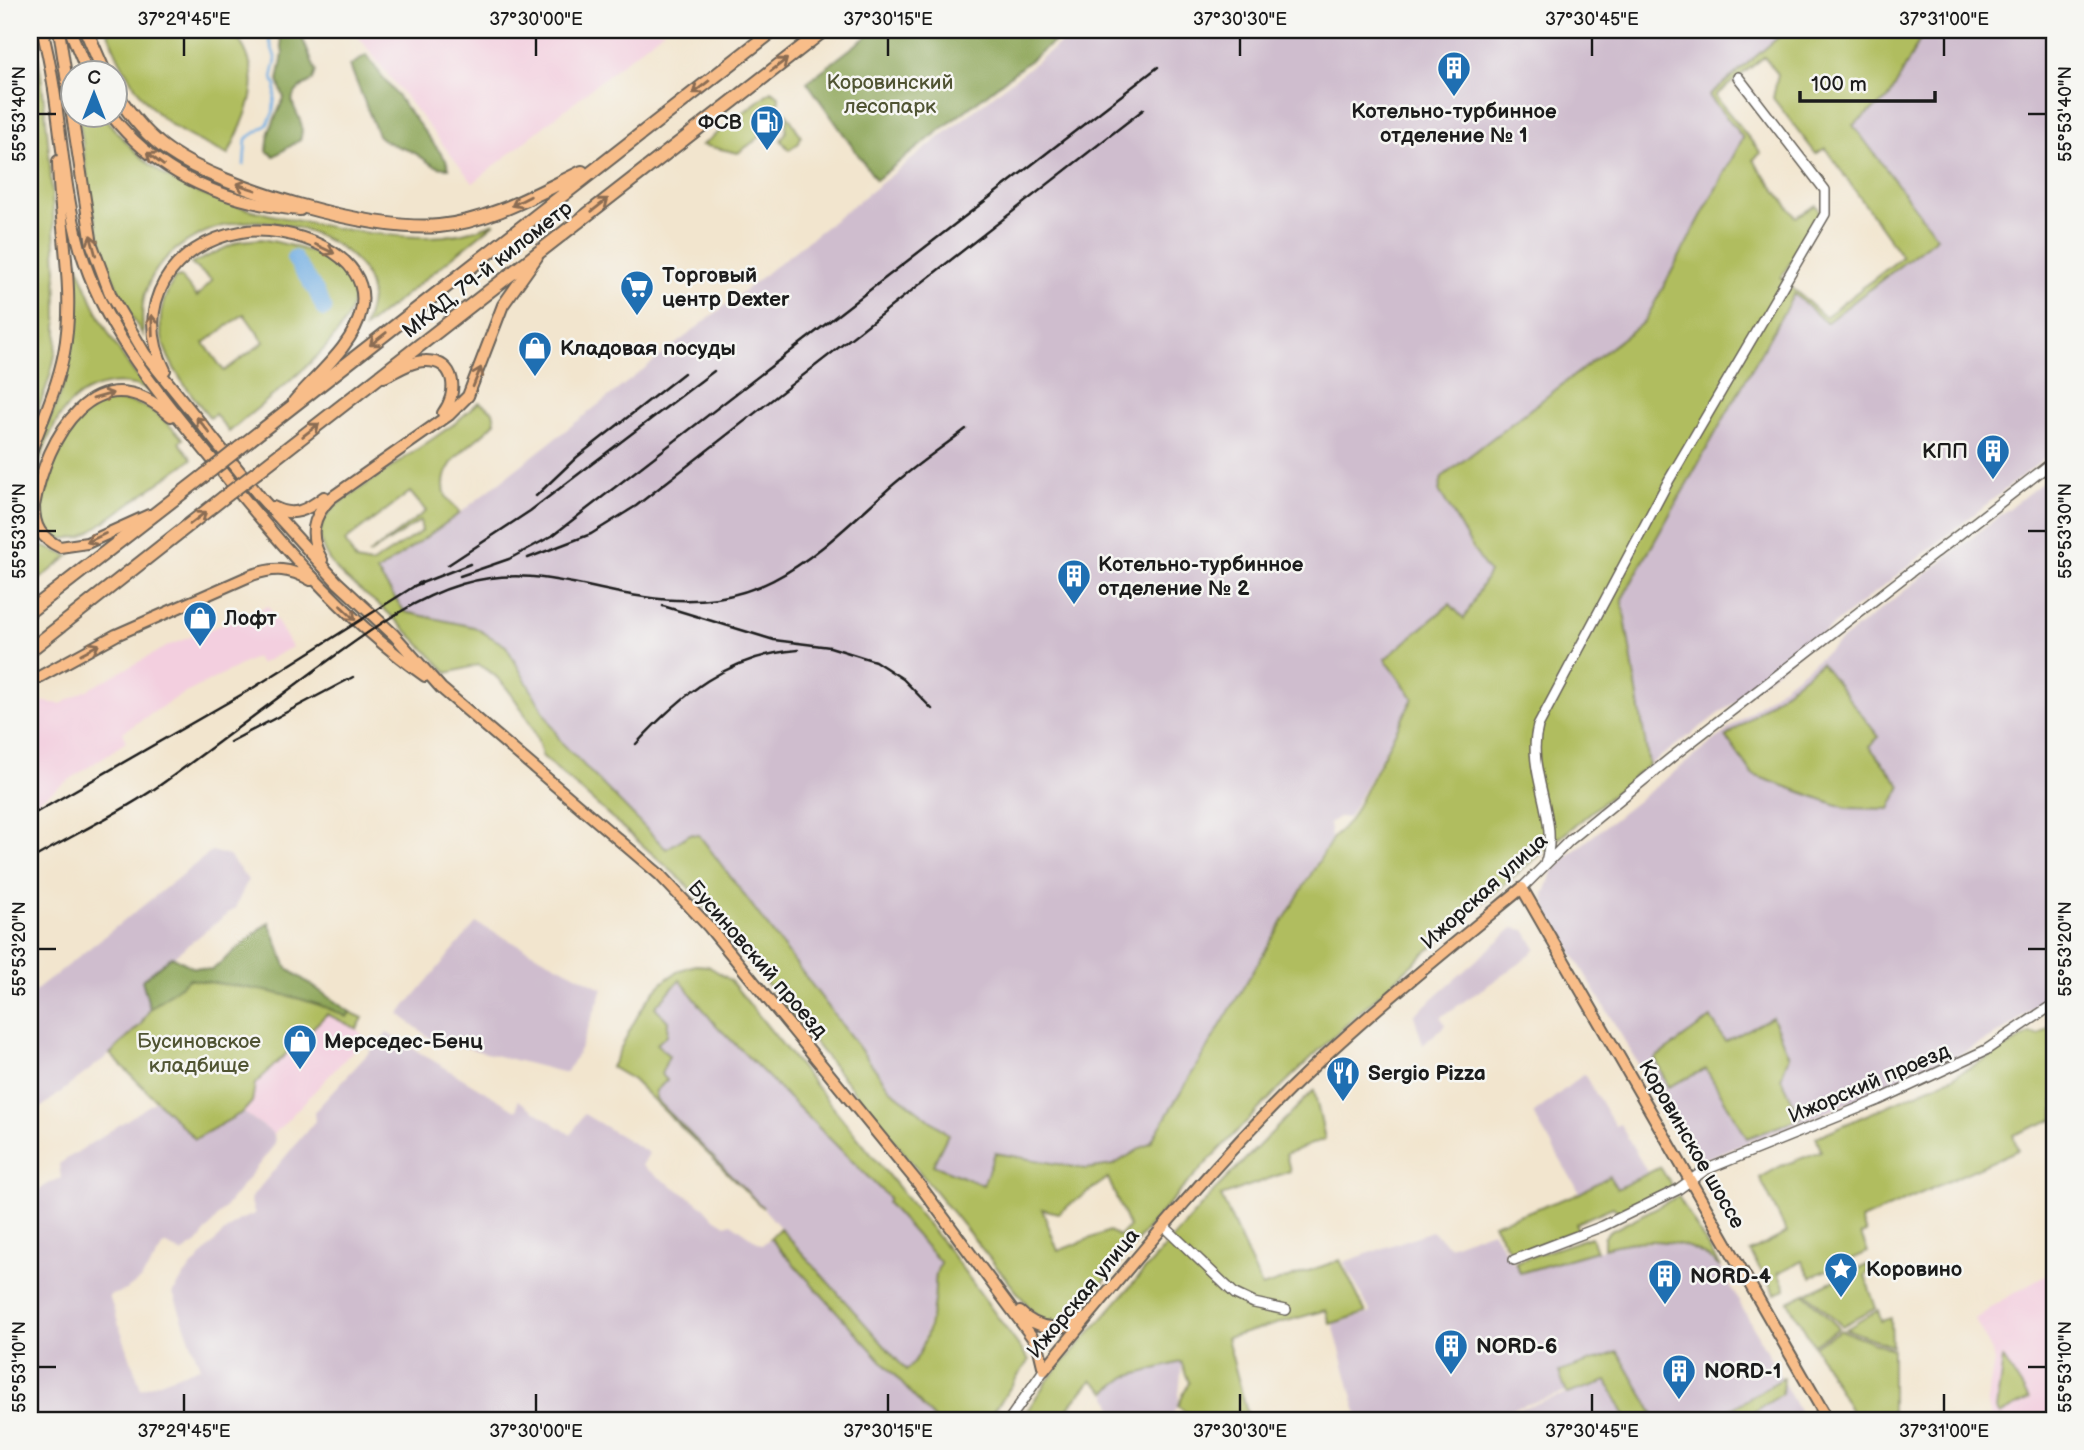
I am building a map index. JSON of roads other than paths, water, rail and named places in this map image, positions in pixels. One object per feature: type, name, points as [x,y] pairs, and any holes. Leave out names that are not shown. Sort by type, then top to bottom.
[{"type":"highway","points":[[86,30],[99,60]]},
{"type":"highway","name":"МКАД, 79-й километр","points":[[30,611],[774,30]]},
{"type":"highway","name":"МКАД, 79-й километр","points":[[30,650],[824,30]]},
{"type":"highway","points":[[130,111],[150,136],[191,164],[230,182],[335,213],[417,226],[458,223],[505,210],[605,161]]},
{"type":"main road","points":[[42,30],[74,222],[93,284],[120,340],[191,434],[317,583],[387,649],[441,688]]},
{"type":"main road","points":[[59,30],[92,245],[111,296],[125,322],[145,354],[261,498],[337,582],[394,635],[441,688]]},
{"type":"main road","points":[[70,30],[82,60]]},
{"type":"main road","points":[[30,454],[58,376],[66,337],[68,309],[57,119]]},
{"type":"main road","points":[[125,130],[144,151],[185,179],[242,200],[284,208],[335,213]]},
{"type":"main road","points":[[174,388],[159,358],[151,330],[152,312],[163,282],[190,254],[220,239],[253,230],[284,235],[327,249],[347,262],[358,279],[362,301],[357,324],[351,335],[282,414]]},
{"type":"main road","points":[[337,582],[314,546],[314,522],[320,509],[331,498],[449,415],[468,396],[503,305],[544,248]]},
{"type":"main road","points":[[261,498],[285,512],[309,509],[443,413],[454,395],[452,378],[446,369],[430,360],[416,362],[372,383]]},
{"type":"main road","points":[[159,511],[87,543],[60,547],[42,536],[34,506],[49,457],[67,419],[93,398],[124,392],[139,395],[155,402],[191,434]]},
{"type":"main road","points":[[30,682],[116,635],[263,571],[288,569],[317,583]]},
{"type":"main road","name":"Бусиновский проезд","points":[[441,688],[660,876],[709,927],[918,1183],[1003,1296]]},
{"type":"main road","name":"Коровинское шоссе","points":[[1522,888],[1828,1420]]},
{"type":"main road","name":"Ижорская улица","points":[[1044,1370],[1164,1226],[1291,1088],[1389,1000],[1522,888]]},
{"type":"main road","points":[[1003,1296],[1027,1319],[1039,1325],[1063,1327],[1089,1315]]},
{"type":"main road","points":[[1003,1296],[1038,1345],[1044,1370]]},
{"type":"street","points":[[1545,864],[1550,834],[1535,746],[1538,726],[1669,480],[1825,214],[1825,190],[1738,77]]},
{"type":"street","name":"Ижорская улица","points":[[1522,888],[1570,840],[1672,757],[2054,461]]},
{"type":"street","name":"Ижорский проезд","points":[[1514,1260],[1603,1226],[1705,1170],[1879,1100],[1986,1050],[2054,1004]]},
{"type":"street","points":[[1164,1226],[1235,1294],[1254,1303],[1286,1310]]},
{"type":"street","name":"Ижорская улица","points":[[1009,1420],[1044,1370]]},
{"type":"waterway","points":[[244,165],[246,139],[267,125],[273,113],[276,86],[272,78],[276,60],[266,30]]},
{"type":"waterway","points":[[294,258],[316,291],[324,309]]},
{"type":"railway","points":[[460,576],[509,559],[552,536],[1158,67]]},
{"type":"railway","points":[[528,558],[591,534],[636,506],[1144,109]]},
{"type":"railway","points":[[448,565],[530,511],[714,371]]},
{"type":"railway","points":[[536,496],[577,457],[684,373]]},
{"type":"railway","points":[[30,860],[154,790],[318,668],[387,620],[423,599],[462,584],[510,576],[554,580],[644,597],[684,600],[719,598],[750,590],[778,578],[805,561],[904,475],[966,429]]},
{"type":"railway","points":[[414,586],[470,564]]},
{"type":"railway","points":[[30,816],[253,688],[421,582]]},
{"type":"railway","points":[[663,606],[774,640],[830,647],[875,661],[903,679],[932,709]]},
{"type":"railway","points":[[636,744],[670,709],[708,680],[749,660],[798,650]]},
{"type":"railway","points":[[230,742],[353,677]]},
{"type":"place","name":"Котельно-турбинное отделение № 1","points":[[1454,98]]},
{"type":"place","name":"ФСВ","points":[[767,152]]},
{"type":"place","name":"Торговый центр Dexter","points":[[637,317]]},
{"type":"place","name":"Кладовая посуды","points":[[535,378]]},
{"type":"place","name":"КПП","points":[[1993,481]]},
{"type":"place","name":"Котельно-турбинное отделение № 2","points":[[1074,606]]},
{"type":"place","name":"Лофт","points":[[200,648]]},
{"type":"place","name":"Мерседес-Бенц","points":[[300,1071]]},
{"type":"place","name":"Sergio Pizza","points":[[1343,1103]]},
{"type":"place","name":"Коровино","points":[[1841,1299]]},
{"type":"place","name":"NORD-4","points":[[1665,1306]]},
{"type":"place","name":"NORD-6","points":[[1451,1376]]},
{"type":"place","name":"NORD-1","points":[[1679,1401]]},
{"type":"park label","name":"Коровинский лесопарк","points":[[890,94]]},
{"type":"park label","name":"Бусиновское кладбище","points":[[199,1053]]}]
